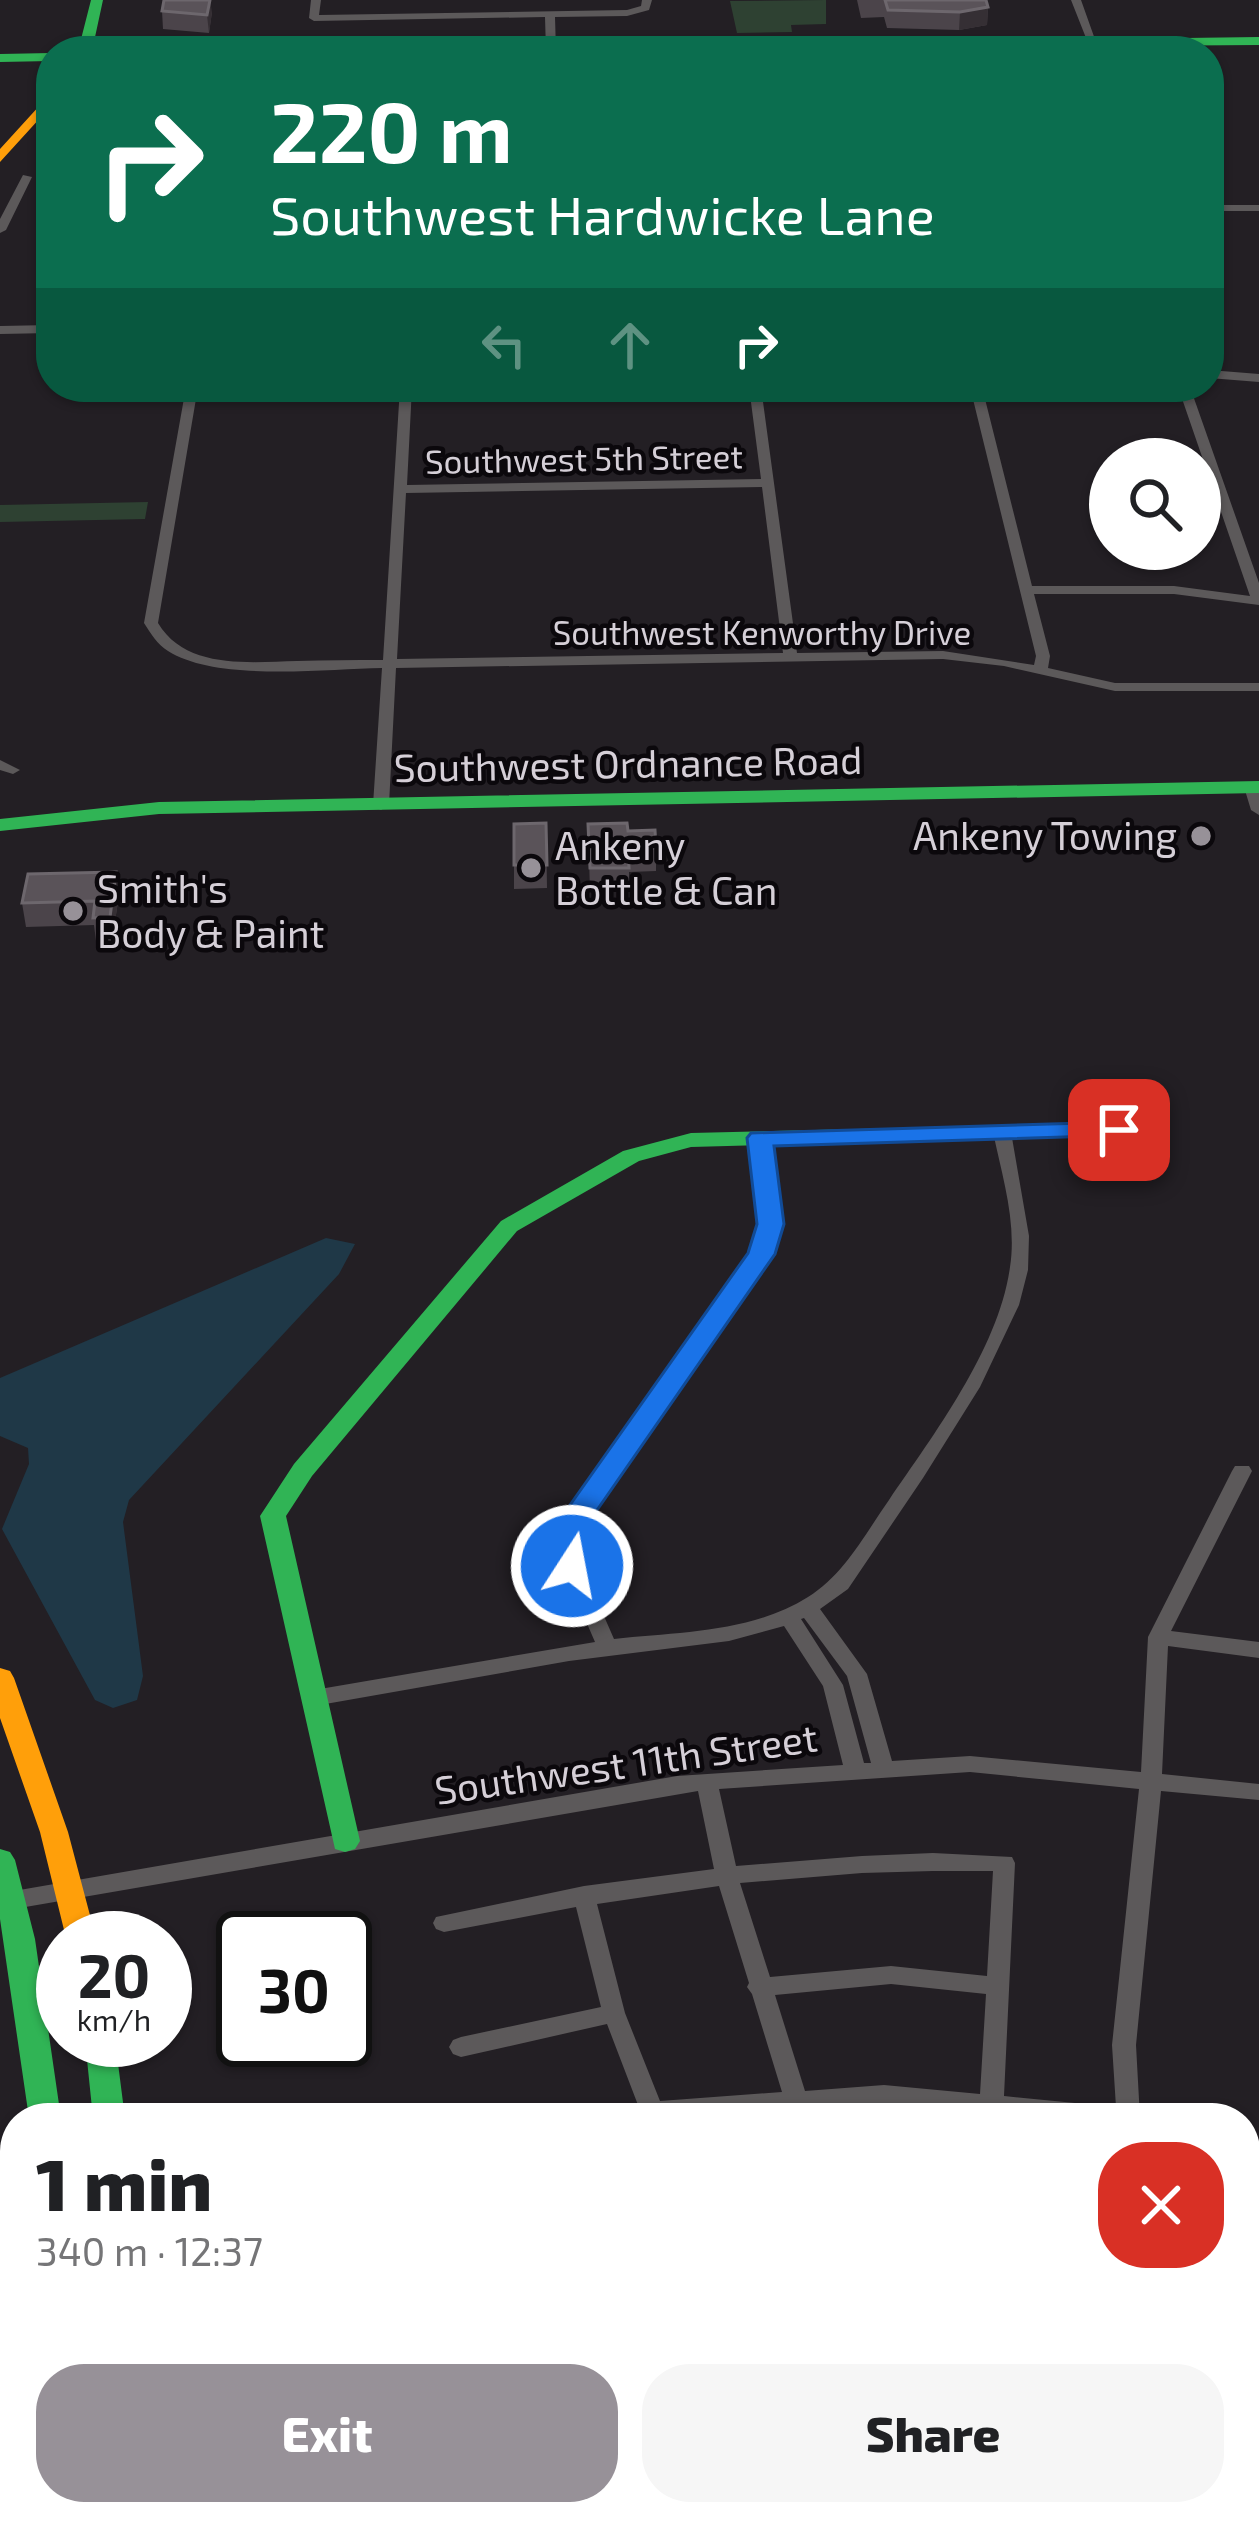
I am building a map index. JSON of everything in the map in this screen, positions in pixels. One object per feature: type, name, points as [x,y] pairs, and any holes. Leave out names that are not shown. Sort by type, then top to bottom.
[{"type":"street","points":[[89,36],[98,0]]},
{"type":"street","points":[[316,0],[314,18],[627,13],[646,8],[647,0]]},
{"type":"street","points":[[1076,0],[1082,36]]},
{"type":"street","points":[[550,14],[551,36]]},
{"type":"street","points":[[1224,41],[1259,40]]},
{"type":"street","points":[[0,58],[36,57]]},
{"type":"street","points":[[0,158],[36,115]]},
{"type":"street","points":[[0,230],[27,177]]},
{"type":"street","points":[[1224,208],[1259,208]]},
{"type":"street","points":[[0,330],[36,329]]},
{"type":"street","points":[[1224,375],[1259,378]]},
{"type":"street","name":"Southwest Kenworthy Drive","points":[[189,402],[151,623],[155,634],[179,652],[217,664],[943,655],[1134,688],[1259,687]]},
{"type":"street","points":[[381,805],[405,402]]},
{"type":"street","points":[[757,402],[790,656]]},
{"type":"street","points":[[980,402],[1043,656],[1040,670]]},
{"type":"street","points":[[1027,590],[1174,590],[1259,601],[1189,402]]},
{"type":"street","name":"Southwest 5th Street","points":[[400,489],[767,482]]},
{"type":"street","name":"Southwest Ordnance Road","points":[[0,825],[159,808],[1256,795]]},
{"type":"street","points":[[345,1841],[273,1516],[303,1470],[509,1226],[565,1190],[648,1149],[691,1139],[1158,1129]]},
{"type":"street","points":[[314,1698],[607,1648],[729,1635],[800,1615],[841,1584],[994,1344],[1019,1271],[1018,1222],[1002,1132]]},
{"type":"street","points":[[607,1648],[572,1566],[581,1512],[761,1254],[770,1224],[760,1138]]},
{"type":"street","points":[[1127,2103],[1124,2044],[1150,1779],[1158,1637],[1242,1471]]},
{"type":"street","points":[[800,1615],[857,1674],[883,1768]]},
{"type":"street","points":[[800,1615],[833,1685],[855,1769]]},
{"type":"street","points":[[1158,1637],[1259,1650]]},
{"type":"street","points":[[0,1678],[24,1736],[75,1911]]},
{"type":"street","name":"Southwest 11th Street","points":[[8,1901],[707,1781],[970,1764],[1259,1792]]},
{"type":"street","points":[[707,1781],[758,1988],[797,2103]]},
{"type":"street","points":[[0,1860],[20,1940],[43,2103]]},
{"type":"street","points":[[444,1923],[726,1873],[911,1860],[1004,1863],[991,2103]]},
{"type":"street","points":[[584,1895],[614,2013],[650,2103]]},
{"type":"street","points":[[758,1988],[890,1975],[998,1986]]},
{"type":"street","points":[[461,2047],[614,2013]]},
{"type":"street","points":[[103,2067],[107,2103]]},
{"type":"street","points":[[832,2103],[884,2095],[938,2103]]},
{"type":"green space","points":[[826,0],[826,24],[791,25],[792,32],[737,33],[730,1]]},
{"type":"green space","points":[[148,502],[145,519],[0,522],[0,505]]},
{"type":"water","points":[[326,1238],[355,1244],[339,1274],[129,1500],[123,1522],[143,1676],[137,1700],[113,1708],[95,1700],[2,1529],[29,1464],[28,1448],[0,1436],[0,1378]]},
{"type":"building","points":[[164,0],[210,0],[207,15],[162,11]]},
{"type":"building","points":[[885,0],[986,0],[988,7],[960,12],[888,10]]},
{"type":"building","points":[[546,823],[547,865],[514,865],[514,824]]},
{"type":"building","points":[[627,823],[628,831],[655,830],[656,848],[628,848],[629,868],[590,868],[588,824]]},
{"type":"building","points":[[116,872],[110,917],[93,918],[95,901],[22,903],[28,874]]},
{"type":"traffic: fast","points":[[89,36],[97,0]]},
{"type":"traffic: fast","points":[[1224,41],[1259,41]]},
{"type":"traffic: fast","points":[[0,58],[36,57]]},
{"type":"traffic: fast","points":[[0,825],[159,808],[1259,787]]},
{"type":"traffic: fast","points":[[345,1841],[273,1516],[303,1470],[509,1226],[631,1156],[691,1140],[1158,1129]]},
{"type":"traffic: fast","points":[[0,1860],[20,1939],[43,2103]]},
{"type":"traffic: fast","points":[[103,2067],[107,2103]]},
{"type":"traffic: slow","points":[[0,158],[36,115]]},
{"type":"traffic: slow","points":[[0,1678],[54,1832],[74,1911]]},
{"type":"place","name":"Ankeny Towing","points":[[1201,836]]},
{"type":"place","name":"Ankeny Bottle & Can","points":[[531,868]]},
{"type":"place","name":"Smith's Body & Paint","points":[[73,911]]},
{"type":"route","points":[[572,1566],[581,1512],[761,1254],[770,1224],[760,1138],[1119,1130]]}]
